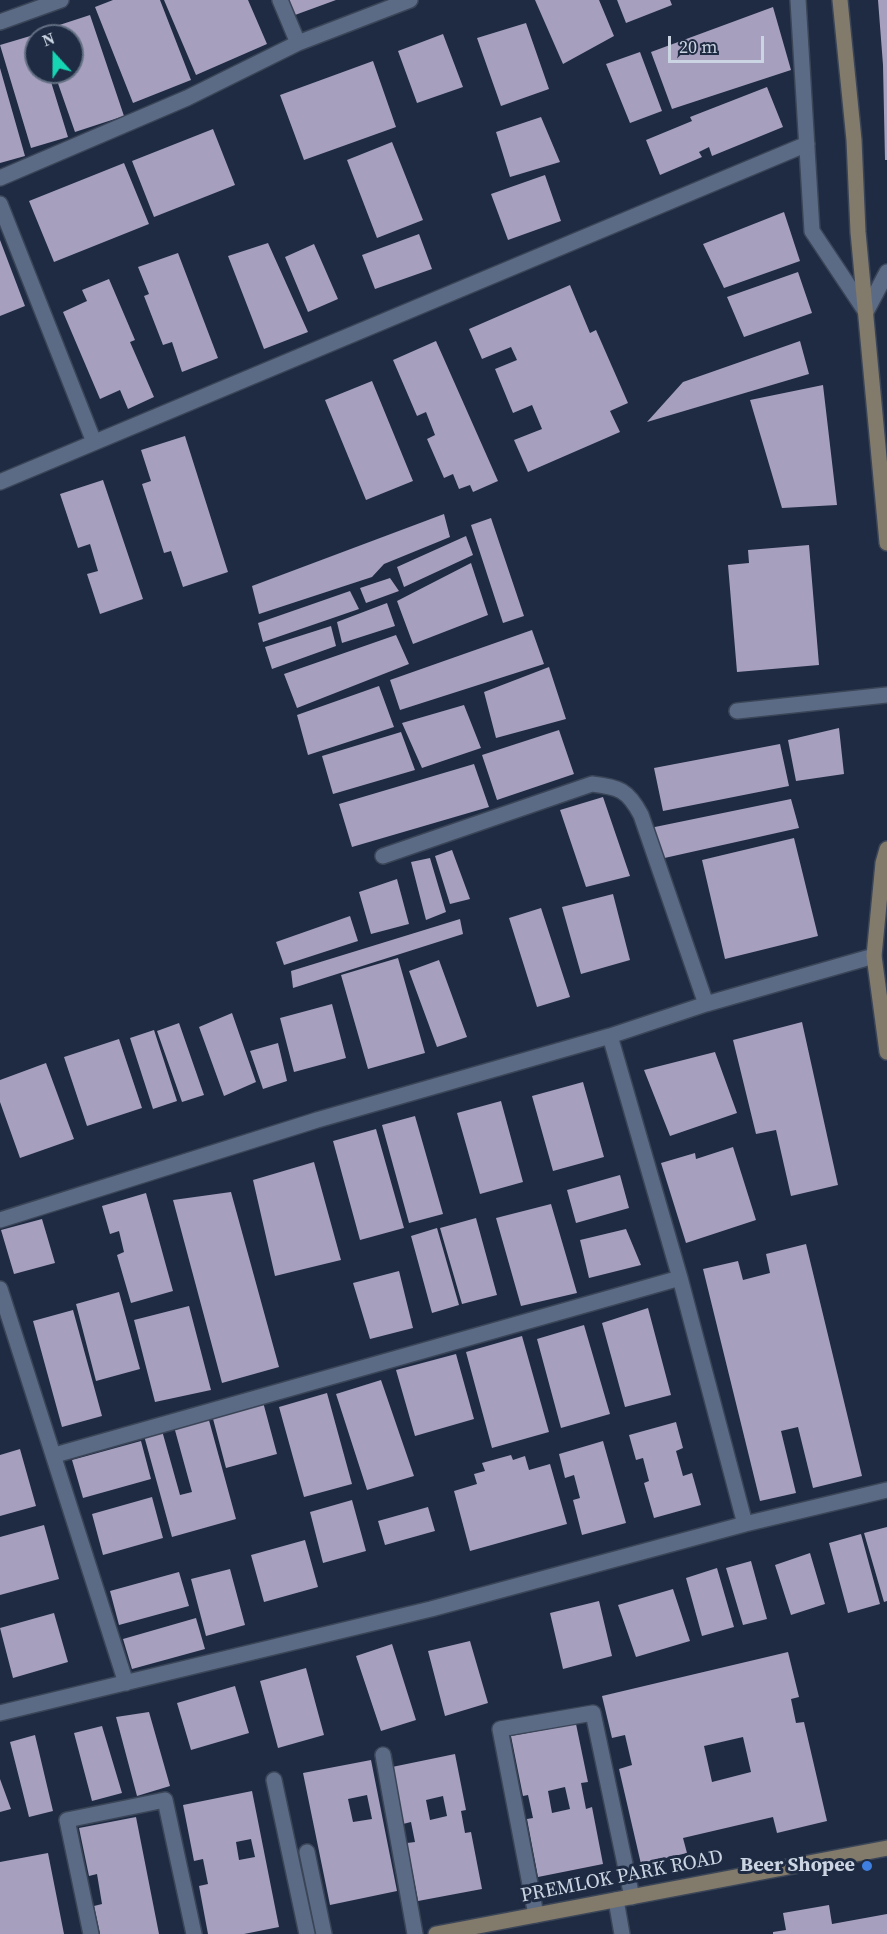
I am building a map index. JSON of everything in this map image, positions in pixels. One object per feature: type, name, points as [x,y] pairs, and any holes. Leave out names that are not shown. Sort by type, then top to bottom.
[{"type":"street","points":[[0,22],[61,0]]},
{"type":"street","points":[[280,0],[298,43]]},
{"type":"street","points":[[0,178],[187,98],[298,43],[410,0]]},
{"type":"street","points":[[798,0],[812,231],[866,312]]},
{"type":"street","points":[[840,0],[854,140],[858,232],[887,543]]},
{"type":"street","points":[[0,482],[807,144]]},
{"type":"street","points":[[0,204],[94,442]]},
{"type":"street","points":[[866,312],[887,272]]},
{"type":"street","points":[[737,711],[887,695]]},
{"type":"street","points":[[383,856],[592,784],[614,787],[633,799],[641,815],[706,1004]]},
{"type":"street","points":[[887,849],[882,863],[874,956],[887,1052]]},
{"type":"street","points":[[0,1220],[317,1120],[610,1036],[706,1004],[874,956]]},
{"type":"street","points":[[610,1036],[680,1278],[746,1524]]},
{"type":"street","points":[[55,1455],[680,1278]]},
{"type":"street","points":[[0,1290],[55,1455],[126,1683]]},
{"type":"street","points":[[0,1713],[431,1610],[746,1524],[887,1490]]},
{"type":"street","points":[[536,1915],[500,1729],[593,1713],[632,1897]]},
{"type":"street","points":[[383,1755],[416,1934]]},
{"type":"street","points":[[274,1780],[307,1934]]},
{"type":"street","points":[[91,1934],[67,1820],[165,1800],[194,1934]]},
{"type":"street","name":"PREMLOK PARK ROAD","points":[[436,1934],[887,1848]]},
{"type":"street","points":[[307,1852],[324,1934]]},
{"type":"street","points":[[616,1900],[622,1934]]},
{"type":"building","points":[[113,0],[160,0],[191,80],[133,103],[95,7]]},
{"type":"building","points":[[164,0],[248,0],[267,44],[196,75]]},
{"type":"building","points":[[289,0],[336,0],[295,15]]},
{"type":"building","points":[[535,0],[599,0],[614,36],[563,64]]},
{"type":"building","points":[[617,0],[670,0],[672,5],[626,23]]},
{"type":"building","points":[[878,0],[887,0],[887,160],[885,160],[883,65]]},
{"type":"building","points":[[773,7],[791,70],[672,109],[651,52]]},
{"type":"building","points":[[90,15],[124,116],[75,132],[58,84],[84,84],[84,24],[62,24]]},
{"type":"building","points":[[526,23],[549,89],[501,106],[477,38]]},
{"type":"building","points":[[443,34],[463,87],[417,103],[398,51]]},
{"type":"building","points":[[24,38],[24,84],[52,84],[68,137],[31,148],[0,45]]},
{"type":"building","points":[[640,52],[662,111],[630,123],[606,64]]},
{"type":"building","points":[[373,61],[396,127],[304,160],[280,95]]},
{"type":"building","points":[[0,68],[25,156],[0,163]]},
{"type":"building","points":[[767,87],[783,127],[712,156],[709,147],[699,152],[702,157],[660,175],[646,140],[692,121],[690,117]]},
{"type":"building","points":[[541,117],[560,162],[510,177],[496,132]]},
{"type":"building","points":[[213,129],[235,185],[154,217],[132,161]]},
{"type":"building","points":[[392,142],[423,220],[377,238],[347,160]]},
{"type":"building","points":[[124,163],[149,224],[54,262],[29,201]]},
{"type":"building","points":[[545,175],[561,221],[508,240],[491,194]]},
{"type":"building","points":[[784,212],[800,261],[724,288],[703,244]]},
{"type":"building","points":[[419,234],[432,269],[375,289],[362,255]]},
{"type":"building","points":[[0,240],[25,306],[0,316]]},
{"type":"building","points":[[268,243],[308,332],[264,349],[228,256]]},
{"type":"building","points":[[314,244],[338,299],[308,312],[285,257]]},
{"type":"building","points":[[178,253],[218,358],[182,372],[172,342],[163,345],[144,296],[149,294],[138,267]]},
{"type":"building","points":[[798,272],[812,313],[744,337],[727,297]]},
{"type":"building","points":[[109,279],[135,340],[130,342],[154,397],[128,409],[120,390],[100,399],[63,312],[87,301],[82,290]]},
{"type":"building","points":[[570,285],[590,333],[596,330],[628,403],[610,411],[620,432],[528,472],[514,440],[542,429],[532,405],[513,413],[495,369],[517,360],[511,347],[482,359],[469,329]]},
{"type":"building","points":[[436,341],[498,481],[473,492],[470,485],[459,489],[453,474],[444,478],[427,439],[435,435],[426,412],[417,416],[393,360]]},
{"type":"building","points":[[800,341],[809,374],[647,422],[683,382]]},
{"type":"building","points":[[372,381],[413,481],[366,500],[325,400]]},
{"type":"building","points":[[823,385],[837,505],[782,508],[750,400]]},
{"type":"building","points":[[185,436],[228,572],[183,587],[171,551],[164,553],[142,484],[151,481],[141,450]]},
{"type":"building","points":[[103,480],[143,599],[100,614],[87,574],[98,571],[90,544],[78,548],[60,494]]},
{"type":"building","points":[[444,514],[450,537],[384,564],[372,577],[259,614],[252,586]]},
{"type":"building","points":[[491,518],[524,616],[503,623],[471,525]]},
{"type":"building","points":[[466,536],[473,555],[404,587],[397,567]]},
{"type":"building","points":[[809,545],[819,665],[737,672],[728,565],[749,563],[748,550]]},
{"type":"building","points":[[471,563],[488,615],[413,644],[397,601]]},
{"type":"building","points":[[390,578],[399,591],[366,603],[360,588]]},
{"type":"building","points":[[350,591],[359,609],[263,642],[258,623]]},
{"type":"building","points":[[387,603],[395,626],[342,643],[337,622]]},
{"type":"building","points":[[331,626],[336,646],[272,669],[265,647]]},
{"type":"building","points":[[532,630],[544,664],[400,710],[390,680]]},
{"type":"building","points":[[396,635],[409,664],[297,708],[284,674]]},
{"type":"building","points":[[549,667],[566,719],[496,738],[484,692]]},
{"type":"building","points":[[379,686],[394,727],[308,755],[297,715]]},
{"type":"building","points":[[464,705],[481,748],[422,768],[402,723]]},
{"type":"building","points":[[839,728],[844,774],[796,781],[788,740]]},
{"type":"building","points":[[559,730],[574,774],[497,800],[482,755]]},
{"type":"building","points":[[401,732],[415,770],[333,794],[322,756]]},
{"type":"building","points":[[780,744],[789,786],[663,811],[654,768]]},
{"type":"building","points":[[474,764],[489,807],[352,847],[339,804]]},
{"type":"building","points":[[603,797],[630,876],[586,887],[560,810]]},
{"type":"building","points":[[791,799],[799,828],[660,859],[650,828]]},
{"type":"building","points":[[794,838],[818,936],[725,959],[702,860]]},
{"type":"building","points":[[452,850],[470,899],[450,904],[435,856]]},
{"type":"building","points":[[430,858],[446,912],[426,920],[411,862]]},
{"type":"building","points":[[397,879],[409,924],[371,934],[359,892]]},
{"type":"building","points":[[613,894],[630,960],[581,974],[562,907]]},
{"type":"building","points":[[541,908],[570,997],[537,1007],[509,918]]},
{"type":"building","points":[[350,916],[358,941],[284,965],[276,942]]},
{"type":"building","points":[[460,919],[463,934],[293,988],[291,971]]},
{"type":"building","points":[[398,958],[425,1053],[368,1069],[341,975]]},
{"type":"building","points":[[439,960],[467,1037],[437,1047],[409,971]]},
{"type":"building","points":[[332,1004],[346,1058],[294,1072],[280,1018]]},
{"type":"building","points":[[232,1013],[256,1082],[224,1096],[199,1027]]},
{"type":"building","points":[[802,1022],[838,1185],[791,1196],[776,1130],[756,1134],[733,1040]]},
{"type":"building","points":[[179,1023],[204,1095],[182,1102],[157,1031]]},
{"type":"building","points":[[154,1030],[177,1101],[153,1109],[130,1038]]},
{"type":"building","points":[[119,1039],[142,1108],[87,1126],[64,1057]]},
{"type":"building","points":[[278,1043],[287,1081],[263,1089],[250,1051]]},
{"type":"building","points":[[715,1052],[737,1113],[670,1136],[644,1070]]},
{"type":"building","points":[[46,1063],[74,1139],[20,1158],[0,1102],[0,1080]]},
{"type":"building","points":[[583,1082],[604,1157],[553,1171],[532,1096]]},
{"type":"building","points":[[501,1101],[523,1182],[480,1194],[457,1113]]},
{"type":"building","points":[[415,1116],[443,1214],[409,1223],[382,1125]]},
{"type":"building","points":[[376,1129],[404,1228],[360,1240],[333,1141]]},
{"type":"building","points":[[733,1147],[756,1220],[686,1243],[661,1163],[695,1153],[696,1159]]},
{"type":"building","points":[[314,1162],[341,1260],[275,1276],[253,1180]]},
{"type":"building","points":[[620,1175],[629,1208],[576,1223],[567,1190]]},
{"type":"building","points":[[231,1192],[279,1367],[222,1383],[173,1200]]},
{"type":"building","points":[[146,1193],[173,1291],[131,1303],[117,1255],[124,1252],[119,1231],[110,1234],[102,1206]]},
{"type":"building","points":[[551,1204],[577,1293],[521,1306],[496,1218]]},
{"type":"building","points":[[476,1218],[497,1295],[462,1304],[440,1228]]},
{"type":"building","points":[[42,1219],[55,1263],[14,1274],[1,1230]]},
{"type":"building","points":[[437,1228],[459,1305],[432,1313],[411,1236]]},
{"type":"building","points":[[626,1229],[641,1265],[589,1278],[580,1240]]},
{"type":"building","points":[[806,1244],[862,1476],[813,1488],[798,1427],[781,1431],[796,1493],[760,1501],[703,1269],[738,1261],[743,1280],[770,1273],[766,1254]]},
{"type":"building","points":[[399,1271],[413,1328],[370,1339],[353,1283]]},
{"type":"building","points":[[119,1292],[140,1369],[96,1381],[76,1304]]},
{"type":"building","points":[[189,1306],[211,1390],[155,1402],[134,1320]]},
{"type":"building","points":[[648,1308],[671,1395],[625,1407],[602,1323]]},
{"type":"building","points":[[73,1310],[102,1416],[62,1427],[33,1321]]},
{"type":"building","points":[[584,1325],[610,1414],[561,1428],[537,1339]]},
{"type":"building","points":[[522,1336],[549,1432],[492,1448],[466,1352]]},
{"type":"building","points":[[456,1354],[474,1419],[415,1436],[396,1370]]},
{"type":"building","points":[[381,1380],[414,1476],[367,1490],[336,1394]]},
{"type":"building","points":[[327,1393],[352,1484],[304,1497],[279,1407]]},
{"type":"building","points":[[263,1402],[277,1454],[226,1468],[212,1415]]},
{"type":"building","points":[[207,1413],[236,1519],[172,1537],[143,1432],[161,1427],[180,1495],[192,1492],[173,1423]]},
{"type":"building","points":[[676,1422],[683,1448],[676,1451],[683,1476],[692,1473],[701,1505],[654,1518],[644,1483],[649,1481],[643,1458],[636,1460],[629,1435]]},
{"type":"building","points":[[141,1441],[151,1479],[83,1498],[72,1460]]},
{"type":"building","points":[[603,1441],[626,1523],[582,1535],[573,1500],[580,1498],[574,1475],[565,1478],[559,1454]]},
{"type":"building","points":[[20,1449],[36,1506],[0,1516],[0,1455]]},
{"type":"building","points":[[511,1455],[513,1460],[525,1456],[529,1470],[550,1464],[567,1524],[470,1551],[454,1491],[477,1484],[474,1474],[485,1471],[482,1463]]},
{"type":"building","points":[[152,1497],[163,1538],[103,1555],[92,1514]]},
{"type":"building","points":[[352,1500],[366,1551],[323,1563],[310,1512]]},
{"type":"building","points":[[428,1507],[435,1531],[385,1545],[378,1521]]},
{"type":"building","points":[[44,1525],[59,1579],[0,1595],[0,1537]]},
{"type":"building","points":[[887,1527],[887,1601],[884,1602],[864,1533]]},
{"type":"building","points":[[861,1534],[880,1604],[848,1613],[829,1543]]},
{"type":"building","points":[[305,1540],[318,1587],[264,1602],[251,1555]]},
{"type":"building","points":[[810,1553],[825,1604],[791,1615],[775,1565]]},
{"type":"building","points":[[751,1561],[767,1619],[743,1625],[726,1568]]},
{"type":"building","points":[[717,1568],[734,1627],[702,1636],[686,1578]]},
{"type":"building","points":[[230,1569],[245,1625],[206,1636],[191,1579]]},
{"type":"building","points":[[179,1572],[189,1606],[119,1625],[110,1591]]},
{"type":"building","points":[[673,1589],[690,1641],[636,1657],[618,1605]]},
{"type":"building","points":[[599,1601],[612,1656],[563,1669],[550,1613]]},
{"type":"building","points":[[54,1613],[68,1662],[13,1678],[0,1628]]},
{"type":"building","points":[[196,1618],[205,1649],[132,1669],[123,1639]]},
{"type":"building","points":[[470,1641],[488,1703],[445,1716],[428,1651]]},
{"type":"building","points":[[392,1644],[416,1720],[381,1731],[356,1656]]},
{"type":"building","points":[[788,1652],[799,1697],[791,1699],[796,1723],[804,1722],[827,1821],[777,1833],[773,1817],[683,1838],[687,1853],[641,1864],[619,1769],[632,1765],[625,1735],[612,1738],[602,1696]],"holes":[[[743,1737],[751,1772],[712,1782],[704,1746]]]},
{"type":"building","points":[[306,1668],[324,1735],[278,1748],[260,1681]]},
{"type":"building","points":[[235,1686],[249,1733],[191,1750],[177,1703]]},
{"type":"building","points":[[149,1712],[170,1786],[137,1796],[116,1717]]},
{"type":"building","points":[[576,1724],[588,1782],[581,1783],[586,1809],[592,1807],[603,1864],[538,1877],[527,1819],[533,1818],[528,1795],[523,1796],[511,1736]],"holes":[[[565,1787],[570,1809],[552,1813],[548,1791]]]},
{"type":"building","points":[[102,1726],[122,1793],[92,1801],[74,1733]]},
{"type":"building","points":[[35,1735],[53,1811],[29,1817],[10,1742]]},
{"type":"building","points":[[455,1754],[466,1810],[461,1811],[465,1833],[471,1832],[482,1889],[418,1901],[407,1843],[415,1842],[411,1822],[403,1824],[392,1767]],"holes":[[[443,1796],[447,1816],[430,1820],[426,1800]]]},
{"type":"building","points":[[371,1760],[397,1891],[330,1905],[303,1773]],"holes":[[[367,1795],[372,1819],[353,1822],[348,1799]]]},
{"type":"building","points":[[0,1779],[11,1809],[0,1812]]},
{"type":"building","points":[[252,1791],[279,1927],[244,1934],[208,1934],[199,1886],[208,1884],[203,1859],[194,1861],[183,1805]],"holes":[[[251,1839],[255,1857],[239,1860],[236,1842]]]},
{"type":"building","points":[[136,1817],[159,1934],[100,1934],[94,1906],[102,1904],[97,1874],[89,1876],[79,1828]]},
{"type":"building","points":[[48,1853],[64,1934],[0,1934],[0,1862]]},
{"type":"building","points":[[829,1905],[832,1924],[887,1914],[887,1934],[773,1934],[773,1932],[786,1930],[783,1913]]},
{"type":"place","name":"Beer Shopee","points":[[867,1866]]}]
